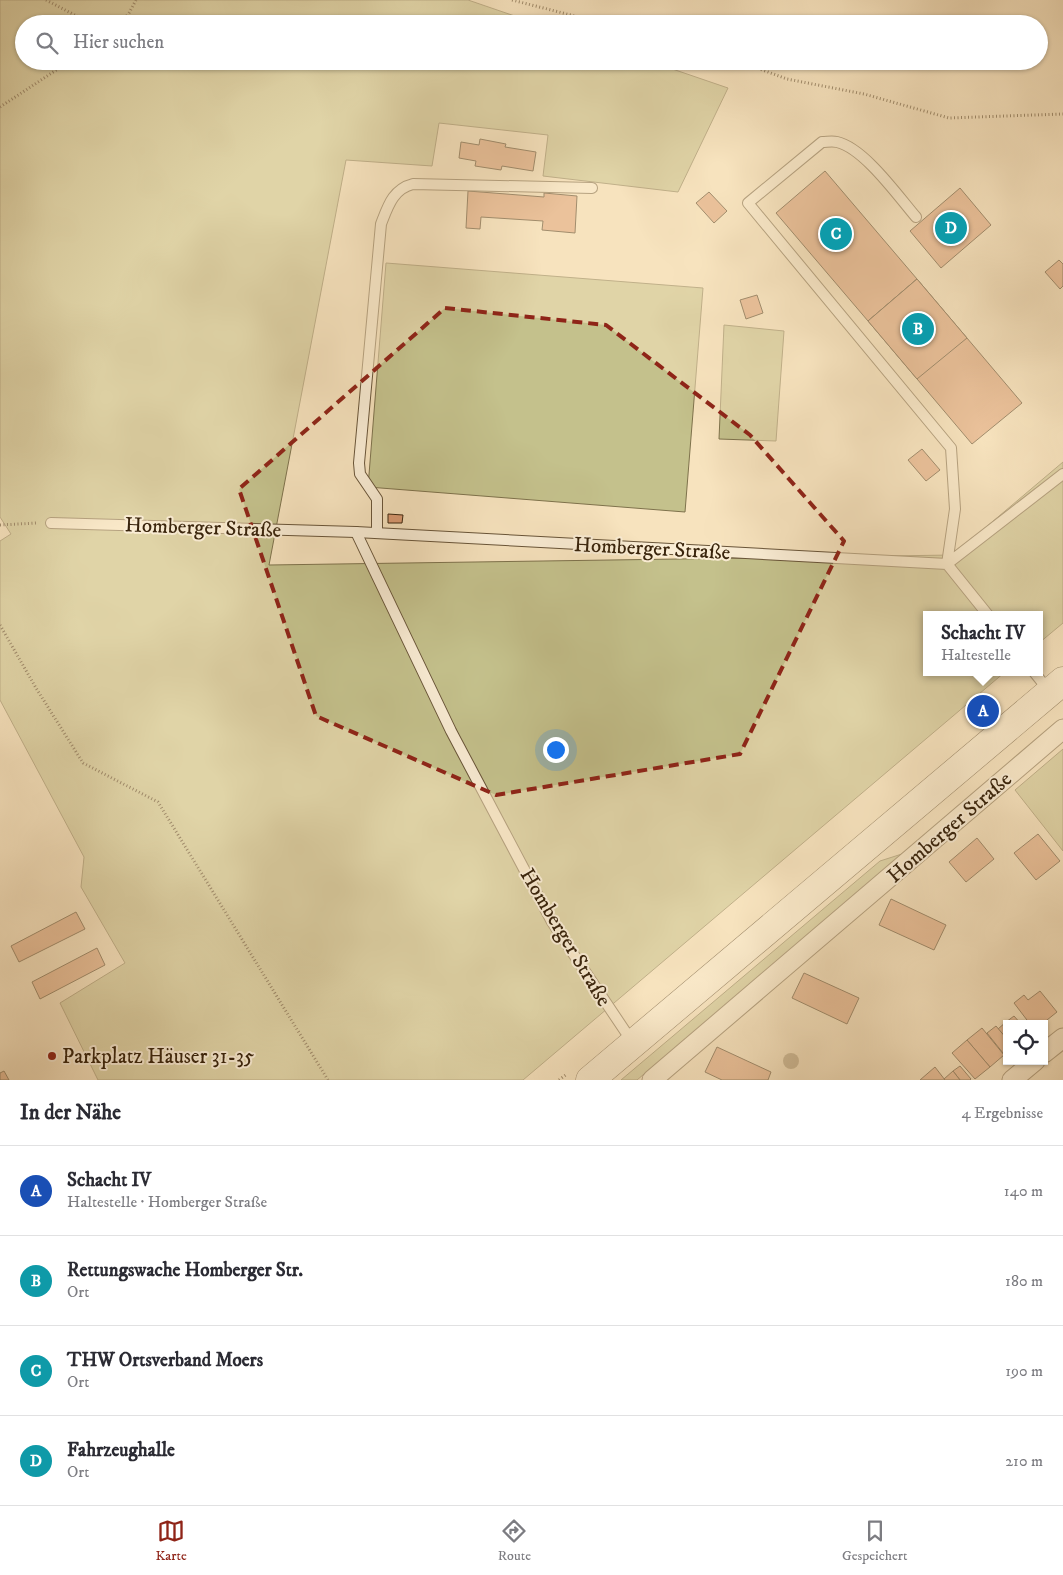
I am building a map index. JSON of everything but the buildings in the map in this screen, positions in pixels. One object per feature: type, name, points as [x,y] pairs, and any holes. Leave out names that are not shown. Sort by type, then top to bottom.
[{"type":"main road","name":"Homberger Straße","points":[[590,1080],[1049,682]]},
{"type":"street","name":"Homberger Straße","points":[[652,1080],[1063,729]]},
{"type":"street","points":[[1048,1050],[1063,1038]]},
{"type":"street","points":[[1012,1080],[1030,1065]]},
{"type":"lane","points":[[916,217],[871,165],[855,150],[838,142],[822,142],[748,204],[951,448],[955,508],[947,564],[985,611]]},
{"type":"lane","points":[[378,533],[377,499],[360,474],[359,463],[381,224],[388,204],[404,186],[413,184],[592,188]]},
{"type":"lane","points":[[947,564],[1063,474]]},
{"type":"lane","name":"Homberger Straße","points":[[50,523],[378,533],[947,564]]},
{"type":"lane","name":"Homberger Straße","points":[[356,532],[452,731],[552,922],[633,1044]]},
{"type":"path","points":[[46,0],[75,15]]},
{"type":"path","points":[[127,15],[136,0]]},
{"type":"path","points":[[512,0],[571,15]]},
{"type":"path","points":[[0,107],[56,70]]},
{"type":"path","points":[[762,70],[787,79],[864,94],[949,118],[1063,114]]},
{"type":"path","points":[[0,525],[50,523]]},
{"type":"path","points":[[0,625],[83,764],[158,802],[328,1080]]},
{"type":"highlighted area","points":[[445,308],[606,325],[750,435],[844,541],[740,754],[496,795],[316,716],[239,489]]},
{"type":"shaded area","points":[[0,0],[468,0],[512,15],[15,15],[15,70],[675,70],[728,88],[678,192],[543,176],[548,135],[439,123],[432,166],[346,160],[269,565],[953,555],[1063,462],[1063,623],[1043,640],[1043,611],[923,611],[923,676],[1000,676],[523,1080],[98,1080],[60,1003],[125,963],[81,887],[84,857],[0,700],[0,541],[11,534],[0,517]]},
{"type":"shaded area","points":[[386,263],[703,288],[685,512],[368,487]]},
{"type":"shaded area","points":[[724,325],[784,331],[776,441],[719,439]]},
{"type":"shaded area","points":[[1063,749],[1063,851],[1015,790]]},
{"type":"shaded area","points":[[905,853],[637,1080],[621,1080],[880,861]]},
{"type":"place","name":"Fahrzeughalle","points":[[951,228]]},
{"type":"place","name":"THW Ortsverband Moers","points":[[836,234]]},
{"type":"place","name":"Rettungswache Homberger Str.","points":[[918,329]]},
{"type":"place","name":"Schacht IV","points":[[983,711]]},
{"type":"place","name":"Parkplatz Häuser 31-35","points":[[52,1056]]}]
